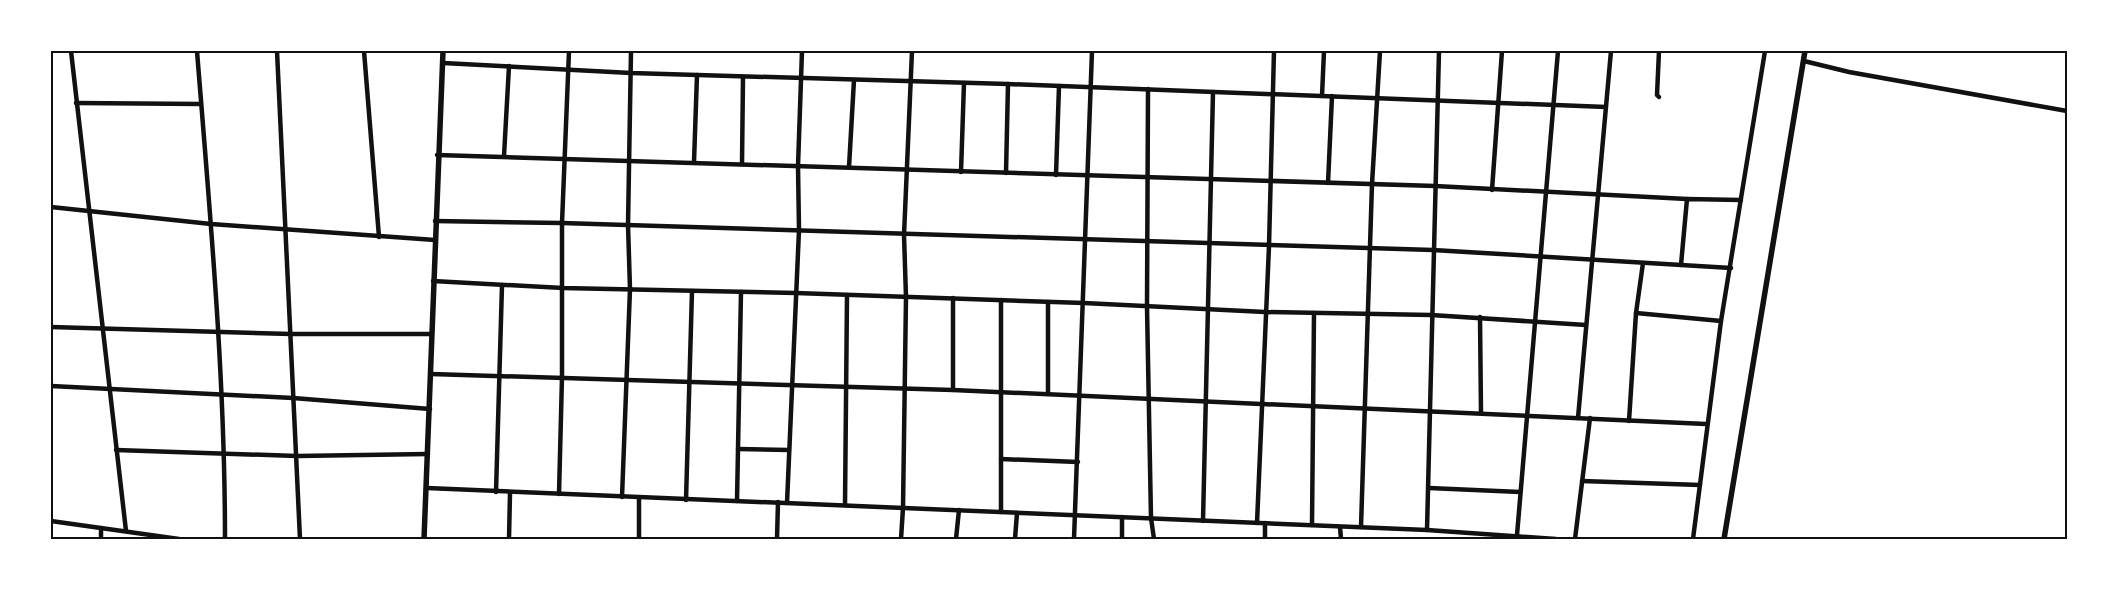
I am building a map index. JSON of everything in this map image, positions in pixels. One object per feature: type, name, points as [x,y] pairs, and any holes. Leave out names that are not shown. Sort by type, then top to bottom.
[{"type":"street","points":[[71,51],[87,210],[126,531]]},
{"type":"street","points":[[197,51],[222,394],[225,454],[225,539]]},
{"type":"street","points":[[277,51],[300,539]]},
{"type":"street","points":[[364,51],[379,237]]},
{"type":"street","points":[[424,539],[430,409],[437,154],[443,51]]},
{"type":"street","points":[[559,494],[563,288],[562,222],[569,51]]},
{"type":"street","points":[[622,497],[630,289],[628,225],[631,51]]},
{"type":"street","points":[[787,502],[799,230],[798,166],[802,51]]},
{"type":"street","points":[[901,539],[906,297],[904,235],[912,51]]},
{"type":"street","points":[[1074,539],[1081,396],[1092,51]]},
{"type":"street","points":[[1258,523],[1269,246],[1274,51]]},
{"type":"street","points":[[1322,96],[1324,51]]},
{"type":"street","points":[[1361,527],[1372,184],[1380,51]]},
{"type":"street","points":[[1427,530],[1439,51]]},
{"type":"street","points":[[1492,190],[1502,51]]},
{"type":"street","points":[[1517,535],[1558,51]]},
{"type":"street","points":[[1578,418],[1611,51]]},
{"type":"street","points":[[1659,51],[1657,95],[1659,97]]},
{"type":"street","points":[[1693,539],[1706,424],[1721,321],[1765,51]]},
{"type":"street","points":[[1724,539],[1805,51]]},
{"type":"street","points":[[1804,61],[1848,72],[2067,111]]},
{"type":"street","points":[[443,63],[631,73],[1008,84],[1606,107]]},
{"type":"street","points":[[504,156],[509,66]]},
{"type":"street","points":[[694,162],[697,75]]},
{"type":"street","points":[[742,164],[743,77]]},
{"type":"street","points":[[849,167],[854,80]]},
{"type":"street","points":[[961,172],[964,83]]},
{"type":"street","points":[[1006,173],[1008,84]]},
{"type":"street","points":[[1056,175],[1059,86]]},
{"type":"street","points":[[1148,89],[1147,307],[1151,518],[1154,539]]},
{"type":"street","points":[[1203,520],[1204,403],[1213,92]]},
{"type":"street","points":[[1328,183],[1332,96]]},
{"type":"street","points":[[76,103],[201,104]]},
{"type":"street","points":[[437,154],[1435,186],[1599,196],[1740,200]]},
{"type":"street","points":[[1681,264],[1687,199]]},
{"type":"street","points":[[51,207],[211,224],[435,240]]},
{"type":"street","points":[[435,221],[562,222],[904,235],[1433,250],[1731,268]]},
{"type":"street","points":[[1629,421],[1636,313],[1643,263]]},
{"type":"street","points":[[433,281],[563,288],[953,298],[1265,312],[1431,315],[1586,325]]},
{"type":"street","points":[[496,492],[502,285]]},
{"type":"street","points":[[686,500],[692,291]]},
{"type":"street","points":[[737,501],[741,292]]},
{"type":"street","points":[[846,505],[848,295]]},
{"type":"street","points":[[953,298],[953,390]]},
{"type":"street","points":[[1001,300],[1001,512]]},
{"type":"street","points":[[1048,302],[1048,394]]},
{"type":"street","points":[[1312,525],[1314,313]]},
{"type":"street","points":[[1636,313],[1721,321]]},
{"type":"street","points":[[1480,317],[1481,414]]},
{"type":"street","points":[[51,327],[218,333],[431,334]]},
{"type":"street","points":[[430,374],[626,379],[792,387],[953,390],[1149,401],[1431,410],[1706,424]]},
{"type":"street","points":[[51,386],[293,398],[430,409]]},
{"type":"street","points":[[1575,539],[1590,418]]},
{"type":"street","points":[[738,449],[789,450]]},
{"type":"street","points":[[116,450],[297,456],[428,454]]},
{"type":"street","points":[[1001,459],[1078,462]]},
{"type":"street","points":[[1582,481],[1700,484]]},
{"type":"street","points":[[427,488],[510,493],[787,502],[1361,527],[1517,535],[1556,539]]},
{"type":"street","points":[[1429,488],[1520,492]]},
{"type":"street","points":[[509,539],[510,493]]},
{"type":"street","points":[[639,498],[639,539]]},
{"type":"street","points":[[777,539],[778,502]]},
{"type":"street","points":[[956,539],[959,510]]},
{"type":"street","points":[[1015,539],[1017,513]]},
{"type":"street","points":[[1122,517],[1122,539]]},
{"type":"street","points":[[51,521],[126,531],[161,538],[179,539]]},
{"type":"street","points":[[1265,523],[1265,539]]},
{"type":"street","points":[[1340,527],[1341,539]]},
{"type":"street","points":[[101,528],[102,539]]},
{"type":"street","points":[[1442,531],[1442,539]]}]
